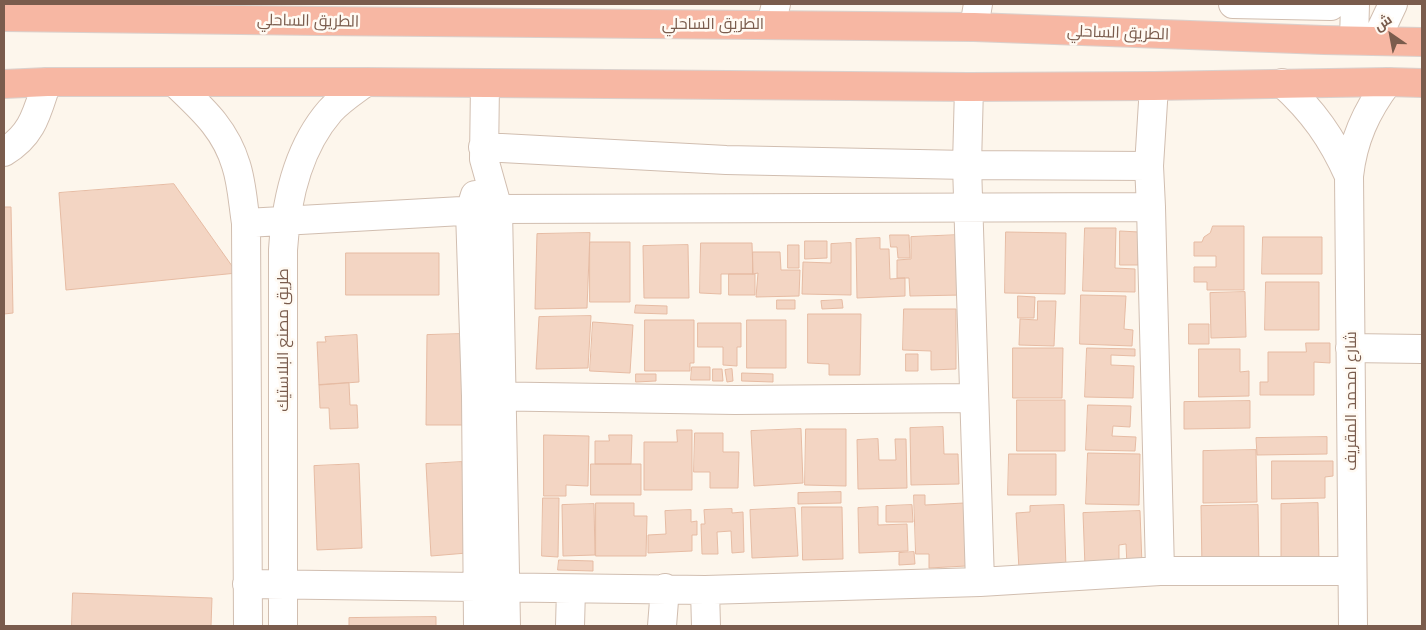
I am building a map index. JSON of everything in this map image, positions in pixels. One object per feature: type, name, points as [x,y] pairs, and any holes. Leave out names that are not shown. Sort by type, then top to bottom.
[{"type":"highway","name":"الطريق الساحلي","points":[[4,17],[61,11],[976,15],[1324,40],[1422,42]]},
{"type":"highway","points":[[4,84],[47,82],[366,82],[1154,86],[1282,83],[1422,83]]},
{"type":"street","points":[[1233,4],[1339,5]]},
{"type":"street","points":[[1339,5],[1365,40],[1392,4]]},
{"type":"street","points":[[1324,40],[1339,5]]},
{"type":"street","points":[[4,152],[14,146],[32,124],[47,82]]},
{"type":"street","points":[[174,82],[207,113],[222,132],[237,166],[246,223],[246,584],[248,626]]},
{"type":"street","name":"طريق مصنع البلاستيك","points":[[283,626],[283,250],[285,222],[295,176],[314,130],[332,110],[366,82]]},
{"type":"street","name":"شارع امحمد المقريف","points":[[1352,626],[1349,176],[1351,159],[1361,126],[1368,110],[1388,82]]},
{"type":"street","name":"شارع امحمد المقريف","points":[[1282,83],[1315,116],[1336,148],[1349,176]]},
{"type":"street","points":[[485,84],[484,153],[470,211],[489,396],[505,588],[506,626]]},
{"type":"street","points":[[969,86],[967,165],[980,582]]},
{"type":"street","points":[[1154,86],[1149,166],[1160,571]]},
{"type":"street","points":[[484,153],[967,165],[1149,166]]},
{"type":"street","points":[[478,626],[477,588],[498,210],[484,153]]},
{"type":"street","points":[[246,223],[498,210],[1151,207]]},
{"type":"street","points":[[1350,348],[1422,349]]},
{"type":"street","points":[[489,396],[735,400],[973,398]]},
{"type":"street","points":[[246,584],[705,590],[980,582],[1160,571],[1352,571]]},
{"type":"street","points":[[570,626],[571,588]]},
{"type":"street","points":[[662,626],[665,588]]},
{"type":"street","points":[[705,590],[706,626]]},
{"type":"building","points":[[174,184],[237,273],[66,290],[59,193]]},
{"type":"building","points":[[4,207],[11,207],[13,313],[4,314]]},
{"type":"building","points":[[1213,226],[1244,226],[1244,290],[1207,290],[1207,282],[1194,282],[1194,267],[1216,267],[1216,256],[1194,256],[1194,242],[1202,242]]},
{"type":"building","points":[[1085,228],[1116,228],[1115,268],[1135,269],[1135,292],[1083,291]]},
{"type":"building","points":[[1120,231],[1139,232],[1138,265],[1120,265]]},
{"type":"building","points":[[1006,232],[1066,233],[1065,294],[1005,293]]},
{"type":"building","points":[[590,233],[587,308],[535,309],[537,234]]},
{"type":"building","points":[[890,235],[909,235],[910,258],[898,258],[897,247],[891,247]]},
{"type":"building","points":[[960,235],[962,295],[910,296],[909,278],[897,278],[897,260],[911,259],[911,237]]},
{"type":"building","points":[[1263,237],[1322,237],[1322,274],[1262,274]]},
{"type":"building","points":[[880,238],[880,249],[889,249],[890,279],[905,278],[905,296],[857,298],[856,239]]},
{"type":"building","points":[[805,241],[827,241],[827,258],[805,259]]},
{"type":"building","points":[[590,242],[630,242],[630,302],[590,302]]},
{"type":"building","points":[[701,243],[752,243],[753,274],[721,274],[721,294],[700,293]]},
{"type":"building","points":[[851,243],[851,295],[802,294],[803,262],[831,263],[831,244]]},
{"type":"building","points":[[688,245],[689,298],[644,298],[643,246]]},
{"type":"building","points":[[788,245],[799,245],[799,268],[788,268]]},
{"type":"building","points":[[753,252],[780,252],[781,270],[800,270],[799,296],[756,297],[758,273],[753,274]]},
{"type":"building","points":[[346,253],[439,253],[439,295],[346,295]]},
{"type":"building","points":[[729,274],[755,274],[755,295],[729,295]]},
{"type":"building","points":[[1266,282],[1319,282],[1319,330],[1265,330]]},
{"type":"building","points":[[1245,292],[1246,337],[1211,338],[1210,293]]},
{"type":"building","points":[[1081,295],[1126,296],[1124,329],[1133,330],[1132,346],[1080,344]]},
{"type":"building","points":[[1018,296],[1035,297],[1034,318],[1018,318]]},
{"type":"building","points":[[777,300],[795,300],[795,309],[777,309]]},
{"type":"building","points":[[842,300],[843,308],[822,309],[821,301]]},
{"type":"building","points":[[1038,301],[1056,301],[1054,346],[1019,345],[1020,319],[1037,320]]},
{"type":"building","points":[[636,305],[667,306],[667,314],[635,313]]},
{"type":"building","points":[[904,309],[956,309],[956,369],[931,370],[931,351],[903,350]]},
{"type":"building","points":[[808,314],[861,314],[860,375],[829,375],[829,364],[808,363]]},
{"type":"building","points":[[591,316],[588,368],[536,369],[539,317]]},
{"type":"building","points":[[645,320],[694,320],[694,363],[690,363],[690,371],[645,371]]},
{"type":"building","points":[[747,320],[786,320],[786,368],[747,368]]},
{"type":"building","points":[[593,322],[633,325],[630,373],[590,371]]},
{"type":"building","points":[[698,323],[741,323],[741,347],[737,347],[737,366],[723,365],[723,347],[698,347]]},
{"type":"building","points":[[1189,324],[1209,324],[1209,344],[1189,344]]},
{"type":"building","points":[[463,334],[463,425],[426,425],[427,335]]},
{"type":"building","points":[[357,335],[359,382],[319,385],[317,342],[326,342],[325,337]]},
{"type":"building","points":[[1306,343],[1330,343],[1330,363],[1314,362],[1314,395],[1260,395],[1260,382],[1268,382],[1268,352],[1306,352]]},
{"type":"building","points":[[1013,348],[1063,348],[1062,398],[1013,398]]},
{"type":"building","points":[[1087,348],[1135,349],[1135,356],[1111,355],[1111,365],[1134,366],[1133,398],[1085,397]]},
{"type":"building","points":[[1199,349],[1240,349],[1240,372],[1249,371],[1249,396],[1199,397]]},
{"type":"building","points":[[906,354],[918,354],[918,371],[906,371]]},
{"type":"building","points":[[692,367],[710,367],[710,380],[691,380]]},
{"type":"building","points":[[713,369],[722,369],[723,381],[713,381]]},
{"type":"building","points":[[732,369],[733,381],[727,382],[725,370]]},
{"type":"building","points":[[742,373],[773,374],[773,382],[742,381]]},
{"type":"building","points":[[636,374],[656,374],[656,381],[636,382]]},
{"type":"building","points":[[349,383],[350,405],[357,405],[358,428],[330,429],[329,408],[320,408],[319,385]]},
{"type":"building","points":[[1017,400],[1065,400],[1065,451],[1017,451]]},
{"type":"building","points":[[1250,401],[1250,428],[1184,429],[1184,402]]},
{"type":"building","points":[[1088,405],[1131,406],[1130,427],[1113,426],[1112,436],[1136,437],[1135,451],[1086,450]]},
{"type":"building","points":[[943,427],[944,454],[958,454],[959,484],[911,485],[910,428]]},
{"type":"building","points":[[801,429],[803,483],[754,486],[751,431]]},
{"type":"building","points":[[806,429],[846,429],[846,486],[805,485]]},
{"type":"building","points":[[677,430],[692,430],[692,490],[644,490],[644,442],[677,442]]},
{"type":"building","points":[[695,433],[723,433],[723,452],[739,452],[738,488],[710,488],[710,472],[694,472]]},
{"type":"building","points":[[544,435],[589,436],[588,486],[566,485],[566,496],[544,496]]},
{"type":"building","points":[[609,435],[632,435],[631,464],[595,464],[595,441],[609,441]]},
{"type":"building","points":[[1327,437],[1327,454],[1257,455],[1256,438]]},
{"type":"building","points":[[878,439],[879,460],[896,460],[895,439],[906,439],[907,488],[858,489],[857,440]]},
{"type":"building","points":[[1256,450],[1257,502],[1203,503],[1203,451]]},
{"type":"building","points":[[1088,453],[1140,454],[1139,505],[1086,504]]},
{"type":"building","points":[[1009,454],[1056,454],[1056,495],[1008,495]]},
{"type":"building","points":[[1272,461],[1333,461],[1333,476],[1325,477],[1325,498],[1272,499]]},
{"type":"building","points":[[462,462],[467,553],[431,556],[426,464]]},
{"type":"building","points":[[359,464],[362,548],[317,550],[314,466]]},
{"type":"building","points":[[591,464],[641,464],[641,495],[591,495]]},
{"type":"building","points":[[841,492],[841,503],[798,504],[798,493]]},
{"type":"building","points":[[914,495],[925,495],[925,505],[964,503],[966,566],[929,568],[929,554],[916,554]]},
{"type":"building","points":[[543,498],[559,498],[558,557],[542,556]]},
{"type":"building","points":[[596,503],[634,503],[634,516],[647,516],[646,556],[596,556]]},
{"type":"building","points":[[1318,503],[1319,565],[1281,566],[1281,504]]},
{"type":"building","points":[[594,504],[595,555],[563,556],[562,505]]},
{"type":"building","points":[[912,505],[913,522],[886,522],[886,506]]},
{"type":"building","points":[[1064,505],[1066,568],[1019,570],[1016,513],[1030,512],[1030,506]]},
{"type":"building","points":[[1258,505],[1259,569],[1202,569],[1201,506]]},
{"type":"building","points":[[802,507],[842,507],[843,559],[803,560]]},
{"type":"building","points":[[878,507],[878,525],[907,524],[908,551],[859,553],[858,508]]},
{"type":"building","points":[[795,508],[798,556],[752,558],[750,510]]},
{"type":"building","points":[[732,509],[732,513],[743,512],[744,552],[732,553],[731,531],[717,532],[718,554],[702,554],[701,524],[705,524],[704,510]]},
{"type":"building","points":[[691,510],[691,522],[697,521],[697,535],[692,535],[692,551],[648,553],[648,535],[666,534],[665,511]]},
{"type":"building","points":[[1140,511],[1142,565],[1127,566],[1126,544],[1119,545],[1119,566],[1085,567],[1083,513]]},
{"type":"building","points":[[914,552],[915,564],[899,565],[899,553]]},
{"type":"building","points":[[559,560],[593,561],[593,571],[558,570]]},
{"type":"building","points":[[73,593],[212,598],[211,626],[72,626]]},
{"type":"building","points":[[436,617],[436,626],[349,626],[349,618]]}]
